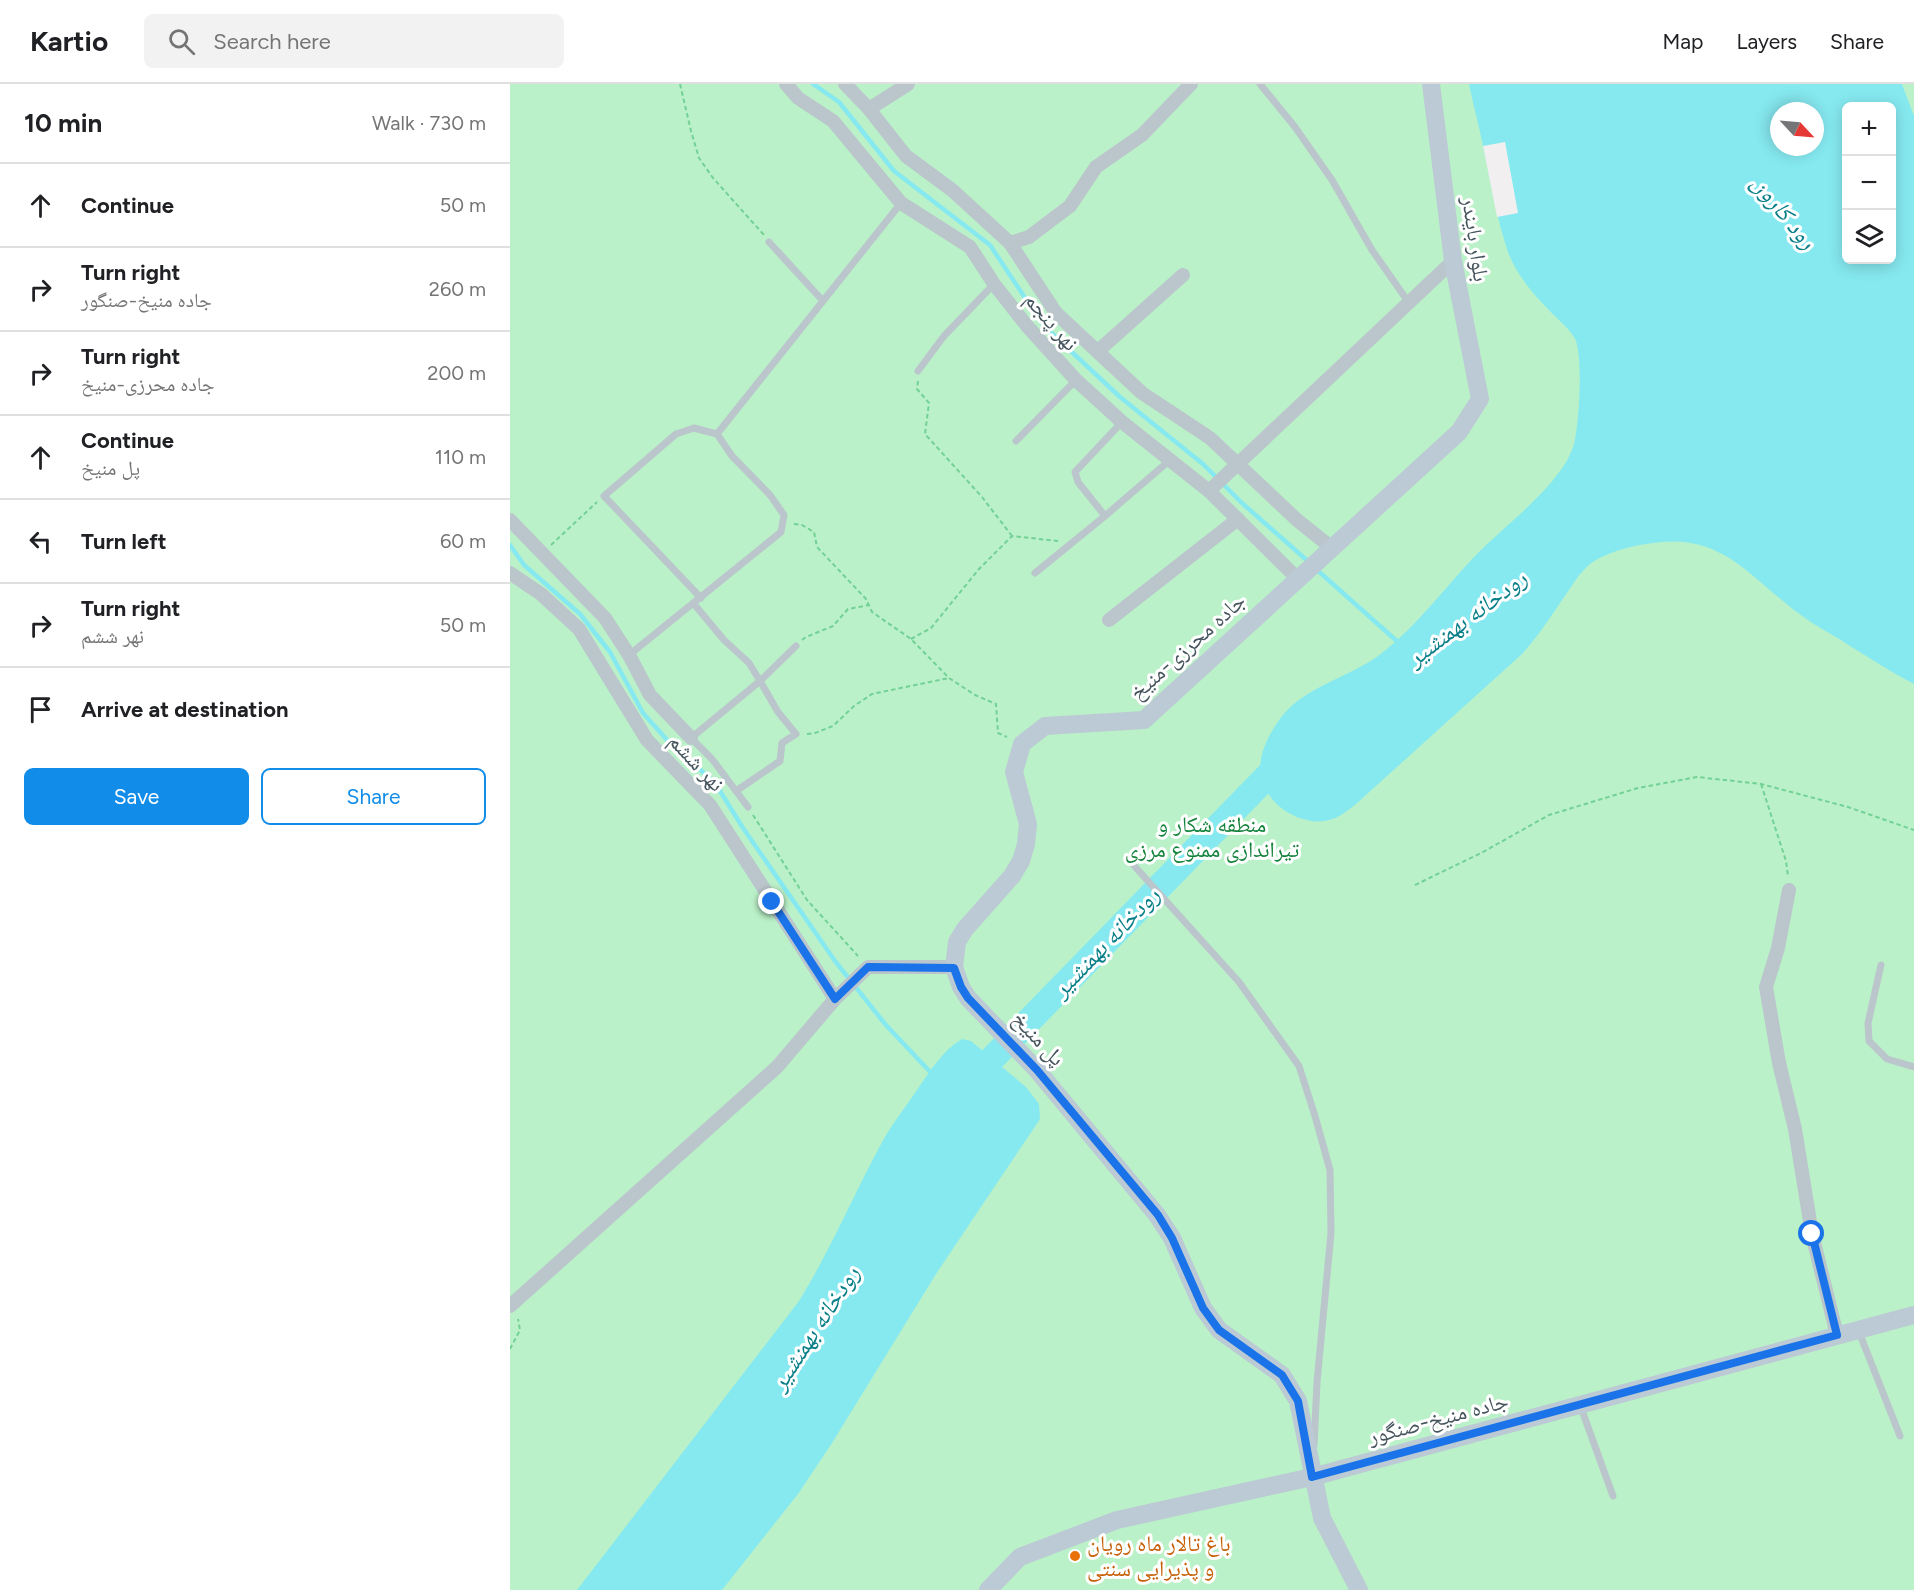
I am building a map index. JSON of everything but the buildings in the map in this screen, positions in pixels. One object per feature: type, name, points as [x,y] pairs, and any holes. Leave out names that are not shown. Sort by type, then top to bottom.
[{"type":"main road","name":"بلوار بایندر","points":[[1326,553],[1459,432],[1480,399],[1453,261],[1431,84]]},
{"type":"main road","name":"جاده محرزی-منیخ","points":[[1022,744],[1045,726],[1143,720],[1326,553]]},
{"type":"main road","points":[[954,968],[957,942],[965,929],[1012,876],[1021,861],[1028,824],[1014,772],[1022,744]]},
{"type":"main road","name":"پل منیخ","points":[[954,968],[968,998],[1037,1070],[1166,1226],[1203,1308],[1219,1330],[1282,1375],[1298,1401],[1312,1477]]},
{"type":"main road","name":"جاده منیخ-صنگور","points":[[988,1590],[1020,1557],[1117,1520],[1312,1477],[1914,1315]]},
{"type":"main road","points":[[1312,1477],[1322,1518],[1359,1590]]},
{"type":"street","name":"نهر پنجم","points":[[786,84],[798,98],[833,121],[902,203],[970,247],[994,284],[1027,326],[1076,380],[1122,423],[1211,488],[1238,519],[1301,576]]},
{"type":"street","name":"نهر پنجم","points":[[845,84],[869,109],[906,156],[952,190],[1010,243],[1056,313],[1142,393],[1210,438],[1297,520],[1326,553]]},
{"type":"street","points":[[869,109],[908,84]]},
{"type":"street","points":[[1010,243],[1029,237],[1070,206],[1096,167],[1142,135],[1191,84]]},
{"type":"street","points":[[1211,488],[1453,261]]},
{"type":"street","points":[[1098,351],[1183,275]]},
{"type":"street","points":[[1108,620],[1238,519]]},
{"type":"street","points":[[510,520],[605,618],[650,695],[691,738]]},
{"type":"street","name":"نهر ششم","points":[[510,573],[541,594],[579,629],[647,740],[710,805],[840,994]]},
{"type":"street","points":[[1789,890],[1778,948],[1766,987],[1812,1234],[1837,1335]]},
{"type":"street","points":[[512,1304],[777,1067],[840,994],[865,970],[954,968]]},
{"type":"lane","points":[[1260,84],[1295,127],[1332,180],[1372,250],[1408,303]]},
{"type":"lane","points":[[717,434],[902,203]]},
{"type":"lane","points":[[769,242],[823,301]]},
{"type":"lane","points":[[918,371],[944,336],[994,284]]},
{"type":"lane","points":[[1016,441],[1076,380]]},
{"type":"lane","points":[[1106,516],[1078,482],[1075,472],[1122,423]]},
{"type":"lane","points":[[629,656],[694,604],[781,532],[784,515],[770,495],[732,456],[717,434],[694,428],[676,434],[604,496],[701,598]]},
{"type":"lane","points":[[1035,573],[1106,516],[1170,460]]},
{"type":"lane","points":[[694,604],[724,640],[749,663],[778,712],[796,734],[782,742],[780,761],[736,791]]},
{"type":"lane","points":[[748,807],[712,759],[691,738],[760,681],[796,646]]},
{"type":"lane","points":[[1129,860],[1239,982],[1299,1066],[1315,1116],[1330,1170],[1331,1233],[1317,1382],[1312,1477]]},
{"type":"lane","points":[[1881,965],[1868,1023],[1869,1041],[1887,1059],[1914,1067]]},
{"type":"lane","points":[[1858,1330],[1900,1436]]},
{"type":"lane","points":[[1580,1405],[1613,1496]]},
{"type":"path","points":[[681,84],[699,158],[713,178],[769,242]]},
{"type":"path","points":[[918,371],[917,389],[929,403],[925,434],[982,496],[1012,536],[1073,543]]},
{"type":"path","points":[[542,553],[604,496]]},
{"type":"path","points":[[782,522],[802,525],[814,532],[817,547],[866,599],[872,612],[911,639],[949,678],[975,695],[996,704],[998,733],[1022,744]]},
{"type":"path","points":[[911,639],[931,628],[979,569],[1012,536]]},
{"type":"path","points":[[796,646],[806,637],[833,626],[848,609],[869,605]]},
{"type":"path","points":[[796,734],[815,734],[833,726],[854,706],[872,694],[949,678]]},
{"type":"path","points":[[1415,885],[1483,852],[1549,815],[1638,788],[1697,777],[1761,784],[1848,807],[1914,830]]},
{"type":"path","points":[[1761,784],[1786,861],[1789,890]]},
{"type":"path","points":[[748,807],[807,900],[865,970]]},
{"type":"path","points":[[510,1349],[520,1330],[512,1304]]},
{"type":"green space","name":"منطقه شکار و تیراندازی ممنوع مرزی","points":[[510,84],[1914,84],[1914,1590],[510,1590]]},
{"type":"water","name":"رود کارون","points":[[1469,84],[1902,84],[1914,116],[1914,684],[1812,623],[1732,560],[1714,550],[1695,544],[1672,541],[1631,547],[1616,551],[1590,564],[1521,655],[1356,804],[1341,815],[1328,820],[1306,820],[1292,815],[1270,797],[1261,775],[1262,753],[1279,720],[1289,708],[1314,690],[1369,662],[1395,642],[1477,554],[1548,486],[1566,462],[1574,444],[1580,389],[1577,345],[1568,329],[1541,302],[1519,275],[1511,260],[1497,213]]},
{"type":"water","points":[[962,1039],[971,1041],[1026,1087],[1039,1104],[1040,1119],[936,1274],[798,1494],[722,1590],[577,1590],[799,1301],[886,1135],[937,1062],[948,1049]]},
{"type":"pier","points":[[1505,142],[1518,213],[1497,217],[1483,146]]},
{"type":"waterway","points":[[813,84],[839,102],[894,171],[990,245],[1043,325],[1120,397],[1203,464],[1243,504],[1310,563]]},
{"type":"waterway","points":[[510,545],[524,565],[580,614],[610,652],[643,713],[667,740],[715,783],[743,828],[835,961],[885,1024],[934,1076]]},
{"type":"waterway","points":[[1316,569],[1399,643]]},
{"type":"waterway","name":"رودخانه بهمنشیر","points":[[972,1088],[987,1064],[1285,758]]},
{"type":"place","name":"باغ تالار ماه رویان و پذیرایی سنتی","points":[[1075,1556]]},
{"type":"route","points":[[772,902],[835,999],[868,967],[954,968],[968,998],[1037,1070],[1158,1215],[1172,1238],[1203,1308],[1219,1330],[1282,1375],[1298,1401],[1312,1477],[1837,1335],[1812,1234]]}]
